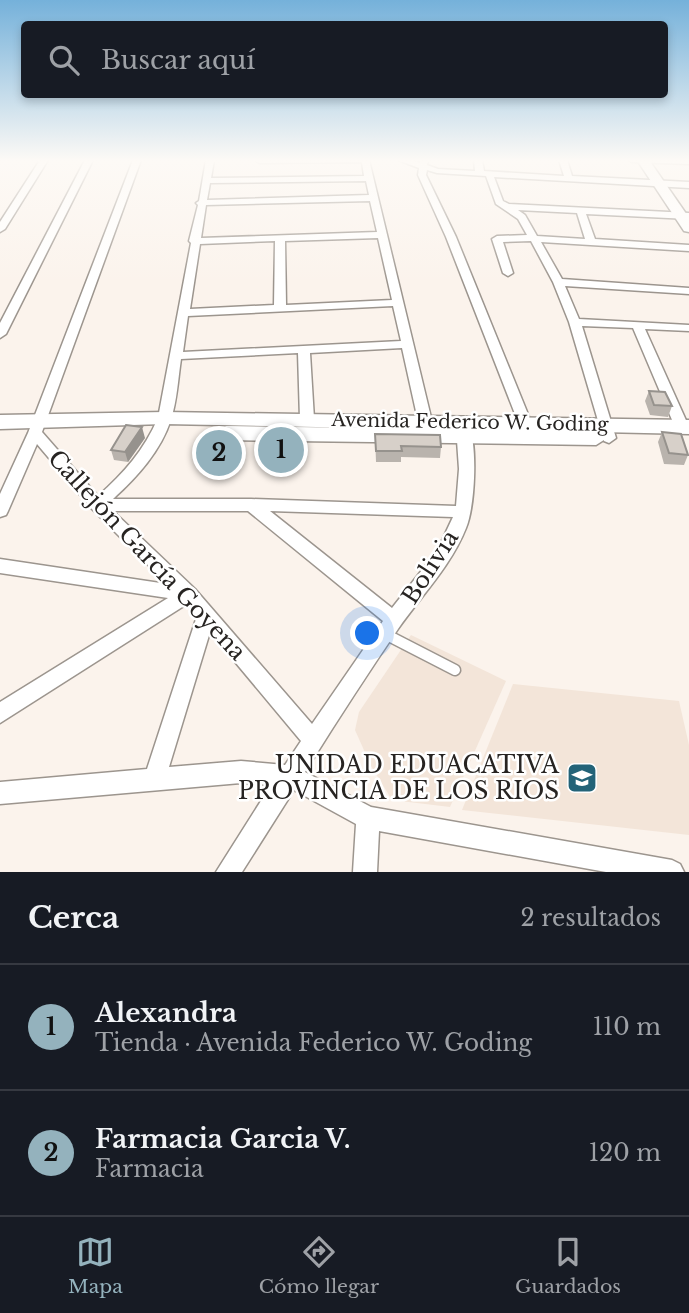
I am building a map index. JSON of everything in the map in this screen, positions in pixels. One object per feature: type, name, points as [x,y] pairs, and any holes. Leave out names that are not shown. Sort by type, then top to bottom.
[{"type":"street","points":[[0,229],[18,201]]},
{"type":"street","points":[[0,334],[68,201]]},
{"type":"street","points":[[0,511],[38,426],[122,201]]},
{"type":"street","points":[[97,505],[143,461],[162,425],[184,313],[200,203],[279,201]]},
{"type":"street","points":[[373,201],[427,429]]},
{"type":"street","points":[[437,201],[528,430]]},
{"type":"street","points":[[498,201],[522,217],[558,282],[575,322],[607,431]]},
{"type":"street","points":[[672,201],[686,220]]},
{"type":"street","points":[[505,207],[580,210],[686,220]]},
{"type":"street","points":[[580,210],[591,243]]},
{"type":"street","points":[[194,241],[380,235]]},
{"type":"street","points":[[280,239],[280,308]]},
{"type":"street","points":[[508,273],[497,240],[533,239],[689,248]]},
{"type":"street","points":[[558,282],[689,291]]},
{"type":"street","points":[[184,313],[397,303]]},
{"type":"street","points":[[575,322],[689,328]]},
{"type":"street","points":[[637,325],[687,431]]},
{"type":"street","points":[[175,356],[407,344]]},
{"type":"street","points":[[304,349],[307,419]]},
{"type":"street","name":"Avenida Federico W. Goding","points":[[162,425],[307,419],[427,429]]},
{"type":"street","name":"Avenida Federico W. Goding","points":[[0,422],[38,426],[687,431]]},
{"type":"street","points":[[0,435],[38,426]]},
{"type":"street","name":"Callejón García Goyena","points":[[38,426],[97,505],[188,594],[314,741]]},
{"type":"street","name":"Bolivia","points":[[228,872],[389,627],[437,564],[463,512],[463,429]]},
{"type":"street","points":[[97,505],[251,505],[463,512]]},
{"type":"street","points":[[251,505],[389,627]]},
{"type":"street","points":[[0,566],[188,594]]},
{"type":"street","points":[[0,713],[188,594]]},
{"type":"street","points":[[155,778],[206,614]]},
{"type":"street","points":[[0,793],[241,772],[291,776],[368,818],[660,871]]},
{"type":"street","points":[[365,872],[368,818]]},
{"type":"lane","points":[[389,627],[455,670]]},
{"type":"shaded area","points":[[411,635],[506,681],[450,807],[392,800],[371,766],[355,730],[359,712]]},
{"type":"shaded area","name":"UNIDAD EDUACATIVA PROVINCIA DE LOS RIOS","points":[[513,684],[679,701],[689,745],[689,835],[462,810]]},
{"type":"building","points":[[649,391],[665,392],[672,406],[654,405]]},
{"type":"building","points":[[126,425],[142,427],[125,452],[111,450]]},
{"type":"building","points":[[213,430],[227,432],[221,455],[207,455]]},
{"type":"building","points":[[662,432],[681,434],[688,455],[669,453]]},
{"type":"building","points":[[276,433],[288,433],[285,450],[273,450]]},
{"type":"building","points":[[375,434],[440,435],[441,447],[401,446],[402,451],[376,451]]},
{"type":"place","name":"Alexandra","points":[[281,450]]},
{"type":"place","name":"Farmacia Garcia V.","points":[[219,453]]},
{"type":"place","name":"UNIDAD EDUACATIVA PROVINCIA DE LOS RIOS","points":[[582,778]]}]
